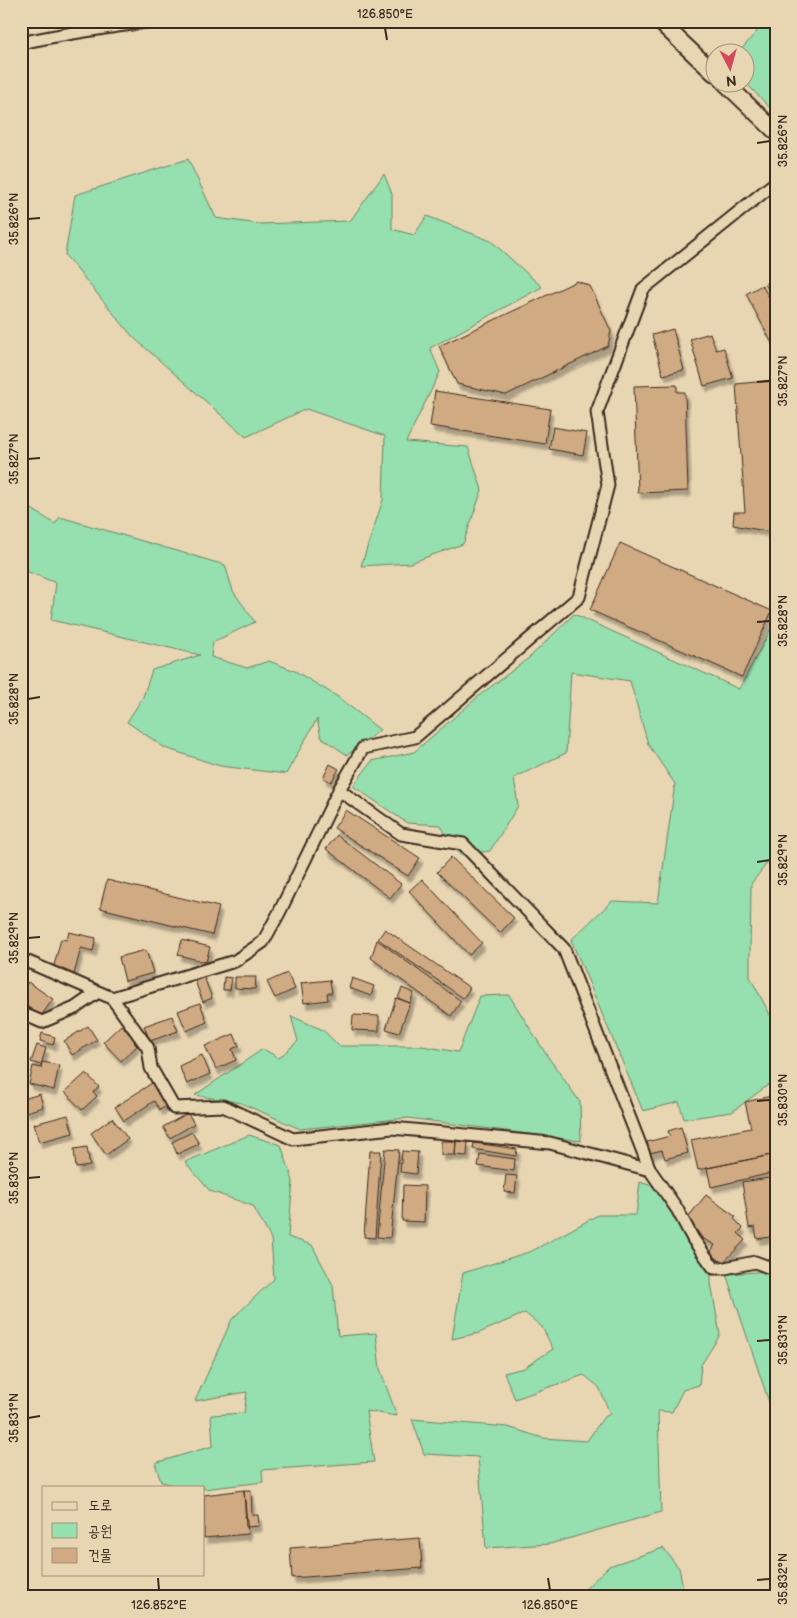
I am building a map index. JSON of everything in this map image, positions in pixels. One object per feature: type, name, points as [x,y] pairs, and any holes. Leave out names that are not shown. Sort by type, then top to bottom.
[{"type":"street","points":[[21,43],[83,31],[153,21]]},
{"type":"street","points":[[659,21],[704,64]]},
{"type":"street","points":[[734,92],[776,132]]},
{"type":"street","points":[[112,998],[235,961],[263,942],[279,914],[339,790],[363,748],[415,737],[579,596],[608,485],[598,412],[643,289],[776,182]]},
{"type":"street","points":[[339,790],[401,834],[462,844],[564,949],[650,1170],[678,1209],[693,1239],[714,1268],[755,1262],[776,1270]]},
{"type":"street","points":[[21,959],[112,998],[148,1048],[151,1068],[174,1108],[223,1106],[293,1139],[392,1128],[550,1143],[650,1170]]},
{"type":"street","points":[[21,1013],[42,1022],[75,1008],[98,992]]},
{"type":"green space","points":[[766,21],[776,21],[776,114],[754,91],[754,42],[748,42]]},
{"type":"green space","points":[[188,159],[216,218],[259,224],[350,221],[384,174],[392,194],[392,229],[414,235],[427,216],[491,241],[542,287],[430,348],[440,372],[406,442],[468,447],[482,490],[463,544],[410,563],[361,566],[383,500],[385,436],[306,409],[246,437],[133,337],[65,255],[75,195]]},
{"type":"green space","points":[[21,502],[55,524],[60,517],[225,565],[233,591],[255,622],[213,642],[211,657],[247,668],[269,661],[295,671],[338,697],[380,730],[347,755],[321,737],[317,719],[286,774],[220,766],[165,748],[127,722],[143,697],[152,670],[200,655],[51,620],[56,583],[21,569]]},
{"type":"green space","points":[[574,614],[739,689],[776,619],[776,837],[767,863],[751,884],[750,977],[776,1026],[776,1079],[732,1112],[684,1119],[679,1102],[643,1111],[571,940],[612,901],[658,903],[675,784],[648,744],[630,681],[571,672],[566,753],[514,778],[518,806],[490,851],[460,855],[440,825],[407,823],[353,786],[372,761],[414,752],[480,695],[530,657]]},
{"type":"green space","points":[[509,995],[546,1054],[580,1102],[581,1141],[408,1118],[300,1129],[241,1103],[195,1095],[263,1049],[279,1058],[298,1041],[291,1016],[323,1030],[339,1046],[422,1046],[458,1052],[480,996]]},
{"type":"green space","points":[[249,1135],[281,1145],[293,1181],[288,1237],[312,1245],[333,1285],[338,1336],[376,1333],[380,1369],[397,1416],[366,1411],[374,1462],[262,1470],[263,1482],[205,1489],[205,1486],[179,1486],[161,1482],[155,1463],[213,1446],[211,1415],[244,1413],[247,1392],[195,1401],[232,1319],[274,1279],[271,1239],[253,1206],[210,1191],[185,1162]]},
{"type":"green space","points":[[640,1182],[658,1188],[711,1274],[720,1335],[701,1365],[699,1385],[683,1390],[672,1412],[658,1411],[661,1512],[550,1544],[486,1548],[478,1457],[424,1454],[412,1419],[508,1427],[543,1438],[587,1441],[603,1418],[610,1414],[599,1387],[584,1375],[515,1399],[504,1373],[524,1368],[553,1349],[542,1327],[525,1313],[479,1333],[452,1339],[463,1273],[532,1251],[598,1215],[636,1215]]},
{"type":"green space","points":[[770,1271],[776,1274],[776,1423],[726,1274]]},
{"type":"green space","points":[[663,1548],[679,1568],[685,1597],[577,1597],[609,1566]]},
{"type":"building","points":[[776,279],[776,305],[765,284]]},
{"type":"building","points":[[577,281],[590,286],[611,331],[608,346],[506,395],[457,384],[439,346]]},
{"type":"building","points":[[762,285],[776,310],[775,349],[746,294]]},
{"type":"building","points":[[673,329],[684,370],[663,375],[652,335]]},
{"type":"building","points":[[710,333],[716,350],[724,348],[733,378],[704,386],[690,339]]},
{"type":"building","points":[[776,380],[776,533],[733,525],[734,512],[745,512],[736,384]]},
{"type":"building","points":[[677,385],[677,392],[685,392],[688,491],[638,493],[634,386]]},
{"type":"building","points":[[435,391],[550,409],[545,444],[430,426]]},
{"type":"building","points":[[553,427],[587,433],[583,455],[549,449]]},
{"type":"building","points":[[620,543],[772,611],[742,677],[590,610]]},
{"type":"building","points":[[330,764],[339,769],[331,782],[323,778]]},
{"type":"building","points":[[346,810],[420,858],[408,876],[334,828]]},
{"type":"building","points":[[337,835],[401,884],[390,898],[326,849]]},
{"type":"building","points":[[451,857],[514,918],[500,933],[437,872]]},
{"type":"building","points":[[422,879],[482,943],[469,955],[409,891]]},
{"type":"building","points":[[107,880],[219,907],[212,935],[100,908]]},
{"type":"building","points":[[385,929],[470,988],[463,998],[378,939]]},
{"type":"building","points":[[69,932],[96,938],[93,951],[81,948],[74,974],[53,969],[61,939],[67,940]]},
{"type":"building","points":[[182,940],[210,947],[206,962],[178,955]]},
{"type":"building","points":[[377,940],[461,1001],[451,1016],[371,958]]},
{"type":"building","points":[[146,950],[153,973],[125,981],[119,957]]},
{"type":"building","points":[[287,973],[295,989],[275,998],[267,982]]},
{"type":"building","points":[[204,977],[212,998],[203,1002],[195,981]]},
{"type":"building","points":[[224,977],[232,978],[230,990],[223,990]]},
{"type":"building","points":[[235,977],[256,977],[255,989],[235,988]]},
{"type":"building","points":[[352,978],[374,986],[371,996],[349,988]]},
{"type":"building","points":[[330,980],[332,993],[327,993],[328,1000],[304,1003],[301,983]]},
{"type":"building","points":[[28,982],[53,999],[41,1016],[21,1002],[21,992]]},
{"type":"building","points":[[402,988],[414,993],[410,1003],[398,998]]},
{"type":"building","points":[[396,998],[410,1003],[399,1033],[386,1029]]},
{"type":"building","points":[[200,1003],[207,1022],[186,1031],[178,1011]]},
{"type":"building","points":[[353,1015],[379,1016],[379,1031],[352,1030]]},
{"type":"building","points":[[172,1016],[178,1031],[150,1041],[144,1026]]},
{"type":"building","points":[[121,1025],[136,1041],[134,1043],[137,1046],[121,1061],[103,1042]]},
{"type":"building","points":[[88,1026],[97,1040],[72,1055],[64,1041]]},
{"type":"building","points":[[42,1033],[55,1037],[53,1045],[40,1041]]},
{"type":"building","points":[[234,1034],[239,1046],[232,1049],[236,1060],[216,1069],[205,1046]]},
{"type":"building","points":[[37,1045],[46,1048],[41,1065],[31,1062]]},
{"type":"building","points":[[202,1055],[210,1074],[187,1084],[179,1066]]},
{"type":"building","points":[[42,1062],[59,1065],[54,1090],[29,1084],[33,1066],[41,1068]]},
{"type":"building","points":[[86,1073],[99,1087],[93,1092],[97,1096],[82,1110],[65,1092]]},
{"type":"building","points":[[152,1083],[167,1105],[160,1110],[154,1101],[124,1121],[115,1107]]},
{"type":"building","points":[[40,1094],[43,1107],[26,1112],[23,1099]]},
{"type":"building","points":[[776,1095],[776,1154],[698,1170],[691,1140],[751,1128],[745,1102]]},
{"type":"building","points":[[188,1113],[194,1124],[170,1138],[163,1127]]},
{"type":"building","points":[[68,1115],[73,1133],[39,1142],[34,1124]]},
{"type":"building","points":[[112,1118],[128,1139],[106,1155],[91,1133]]},
{"type":"building","points":[[681,1127],[688,1153],[665,1159],[662,1150],[650,1153],[647,1142],[670,1136],[668,1131]]},
{"type":"building","points":[[192,1132],[199,1144],[177,1154],[172,1142]]},
{"type":"building","points":[[441,1141],[456,1141],[455,1155],[441,1155]]},
{"type":"building","points":[[456,1141],[468,1142],[467,1156],[455,1155]]},
{"type":"building","points":[[474,1143],[517,1149],[516,1156],[473,1149]]},
{"type":"building","points":[[87,1147],[90,1166],[76,1168],[74,1149]]},
{"type":"building","points":[[385,1149],[399,1150],[390,1238],[377,1237]]},
{"type":"building","points":[[370,1151],[381,1151],[375,1238],[364,1237]]},
{"type":"building","points":[[402,1151],[418,1152],[416,1174],[400,1172]]},
{"type":"building","points":[[480,1154],[515,1159],[514,1171],[478,1166]]},
{"type":"building","points":[[776,1154],[776,1172],[711,1187],[707,1168]]},
{"type":"building","points":[[506,1175],[517,1176],[515,1193],[504,1192]]},
{"type":"building","points":[[776,1177],[776,1236],[757,1239],[755,1227],[749,1228],[742,1182]]},
{"type":"building","points":[[403,1185],[425,1186],[424,1222],[402,1221]]},
{"type":"building","points":[[706,1195],[736,1217],[734,1219],[743,1228],[738,1233],[745,1240],[723,1263],[710,1253],[715,1245],[702,1238],[688,1217]]},
{"type":"building","points":[[244,1490],[248,1534],[205,1538],[205,1495]]},
{"type":"building","points":[[244,1490],[251,1490],[252,1515],[258,1515],[259,1526],[246,1527]]},
{"type":"building","points":[[420,1538],[422,1568],[292,1578],[290,1548]]}]
